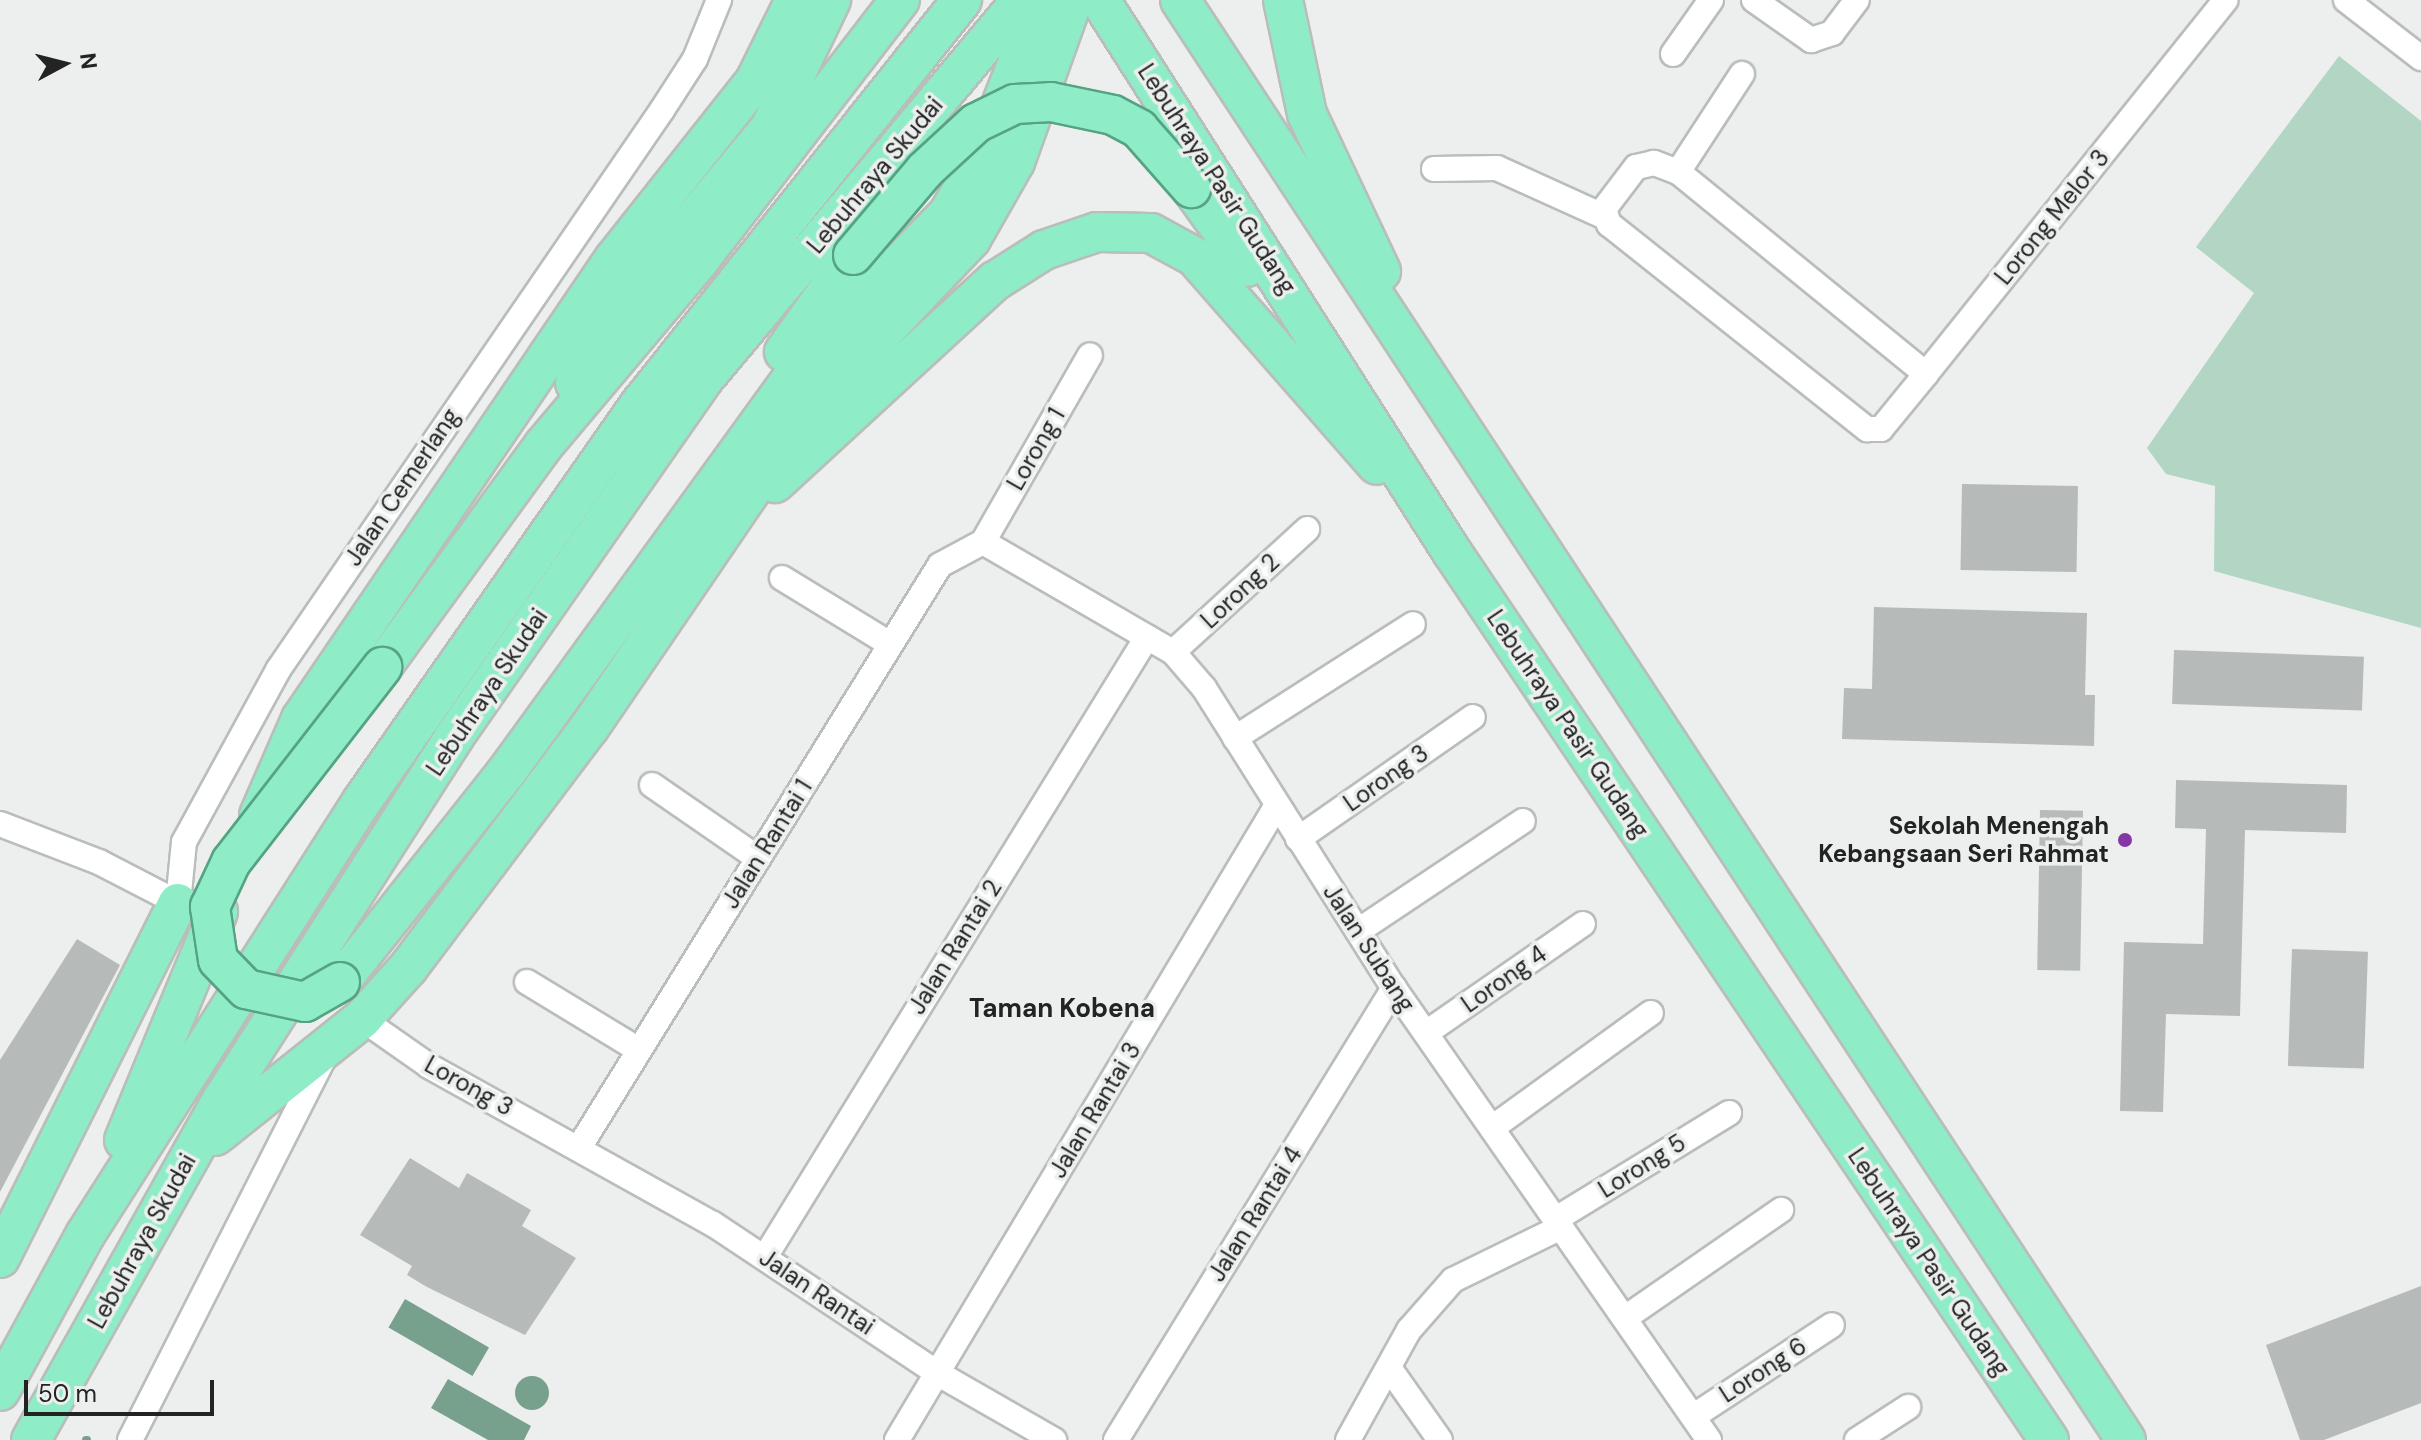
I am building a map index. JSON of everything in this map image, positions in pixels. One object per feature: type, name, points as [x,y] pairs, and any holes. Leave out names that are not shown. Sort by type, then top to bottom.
[{"type":"highway","points":[[85,1235],[301,719],[614,259],[755,81],[795,0]]},
{"type":"highway","points":[[831,0],[770,128],[688,250],[231,862],[210,907],[218,960],[246,989],[305,1002],[340,982],[487,797],[808,356],[948,214],[979,161],[1042,0]]},
{"type":"highway","points":[[688,250],[900,0]]},
{"type":"highway","name":"Lebuhraya Skudai","points":[[0,1391],[85,1235],[362,801],[641,403],[962,0]]},
{"type":"highway","name":"Lebuhraya Skudai","points":[[31,1440],[183,1167],[454,737],[702,381],[1022,0]]},
{"type":"highway","points":[[183,1167],[261,1094],[330,1047],[362,1019],[476,883],[733,522],[797,423],[971,239],[1015,162],[1073,0]]},
{"type":"highway","name":"Lebuhraya Pasir Gudang","points":[[1100,0],[1204,182]]},
{"type":"highway","points":[[1180,0],[1232,84],[1425,368],[2126,1440]]},
{"type":"highway","points":[[1283,0],[1307,114],[1425,368]]},
{"type":"highway","points":[[340,982],[649,532],[925,170],[976,123],[1015,104],[1051,102],[1113,115],[1139,129],[1204,182],[1452,552]]},
{"type":"highway","points":[[733,522],[995,281],[1044,250],[1097,232],[1151,233],[1195,257],[1231,292],[1452,552]]},
{"type":"highway","name":"Lebuhraya Pasir Gudang","points":[[1452,552],[2049,1440]]},
{"type":"highway","points":[[178,903],[200,955]]},
{"type":"highway","points":[[0,1258],[178,903]]},
{"type":"street","name":"Jalan Cemerlang","points":[[178,903],[184,842],[278,670],[662,110],[695,59],[719,0]]},
{"type":"street","points":[[1673,54],[1711,0]]},
{"type":"street","points":[[1754,0],[1811,40],[1832,33],[1857,0]]},
{"type":"street","name":"Lorong Melor 3","points":[[1605,217],[1875,431],[1926,374],[2226,0]]},
{"type":"street","points":[[2346,0],[2421,58]]},
{"type":"street","points":[[1678,172],[1742,74]]},
{"type":"street","points":[[1434,169],[1497,168],[1605,217],[1636,167],[1654,163],[1678,172],[1926,374]]},
{"type":"street","name":"Lorong 1","points":[[972,545],[1090,355]]},
{"type":"street","name":"Lorong 2","points":[[1173,652],[1307,529]]},
{"type":"street","name":"Jalan Subang","points":[[972,545],[1173,652],[1235,738],[1394,988],[1709,1440]]},
{"type":"street","name":"Jalan Rantai 1","points":[[580,1146],[940,565],[972,545]]},
{"type":"street","points":[[782,578],[890,644]]},
{"type":"street","points":[[1235,738],[1413,624]]},
{"type":"street","name":"Jalan Rantai 2","points":[[765,1257],[1147,637]]},
{"type":"street","name":"Lorong 3","points":[[1298,839],[1473,717]]},
{"type":"street","points":[[652,785],[758,858]]},
{"type":"street","name":"Jalan Rantai 3","points":[[897,1440],[1277,805]]},
{"type":"street","points":[[1358,931],[1523,821]]},
{"type":"street","points":[[0,824],[85,857],[178,903]]},
{"type":"street","name":"Lorong 4","points":[[1426,1033],[1583,924]]},
{"type":"street","points":[[527,982],[639,1050]]},
{"type":"street","name":"Jalan Rantai 4","points":[[1116,1440],[1394,988]]},
{"type":"street","points":[[1492,1128],[1651,1013]]},
{"type":"street","name":"Lorong 3","points":[[362,1019],[429,1066],[580,1146]]},
{"type":"street","points":[[130,1440],[330,1047]]},
{"type":"street","name":"Lorong 5","points":[[1348,1440],[1392,1372],[1409,1330],[1453,1280],[1558,1223],[1729,1113]]},
{"type":"street","name":"Jalan Rantai","points":[[580,1146],[765,1257],[937,1373],[1054,1440]]},
{"type":"street","points":[[1625,1318],[1781,1210]]},
{"type":"street","name":"Lorong 6","points":[[1694,1416],[1832,1325]]},
{"type":"street","points":[[1392,1372],[1440,1440]]},
{"type":"street","points":[[1857,1440],[1908,1407]]},
{"type":"shaded area","points":[[2339,56],[2421,121],[2421,628],[2214,571],[2215,486],[2166,474],[2147,448],[2254,293],[2196,247]]},
{"type":"shaded area","points":[[405,1299],[489,1348],[473,1376],[388,1328]]},
{"type":"shaded area","points":[[532,1376],[544,1381],[549,1393],[544,1405],[532,1410],[520,1405],[515,1393],[520,1381]]},
{"type":"shaded area","points":[[448,1379],[531,1426],[524,1440],[488,1440],[431,1408]]},
{"type":"building","points":[[1962,484],[2078,486],[2076,572],[1960,570]]},
{"type":"building","points":[[1874,607],[2087,613],[2085,695],[2095,695],[2094,746],[1842,739],[1844,688],[1872,689]]},
{"type":"building","points":[[2174,650],[2364,657],[2362,711],[2172,704]]},
{"type":"building","points":[[2176,780],[2347,785],[2346,833],[2245,830],[2240,1016],[2166,1014],[2163,1112],[2120,1111],[2124,942],[2203,944],[2206,829],[2175,828]]},
{"type":"building","points":[[2040,810],[2083,811],[2080,971],[2037,970]]},
{"type":"building","points":[[77,939],[120,965],[0,1192],[0,1060]]},
{"type":"building","points":[[2292,949],[2368,952],[2364,1069],[2288,1066]]},
{"type":"building","points":[[410,1158],[459,1188],[467,1173],[531,1210],[522,1226],[576,1258],[525,1335],[407,1275],[412,1266],[360,1235]]},
{"type":"building","points":[[2421,1286],[2421,1403],[2324,1440],[2300,1440],[2266,1345]]},
{"type":"place","name":"Sekolah Menengah Kebangsaan Seri Rahmat","points":[[2125,840]]},
{"type":"district","name":"Taman Kobena","points":[[1062,1009]]}]
